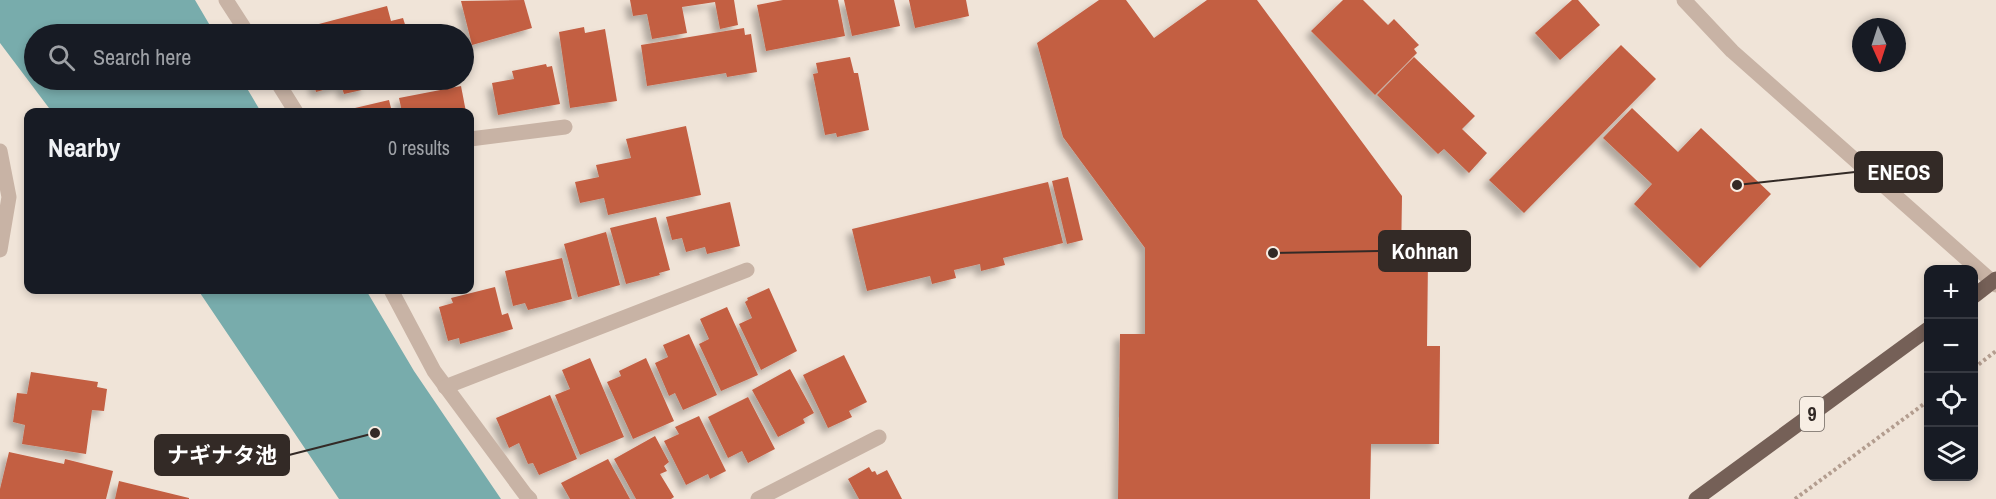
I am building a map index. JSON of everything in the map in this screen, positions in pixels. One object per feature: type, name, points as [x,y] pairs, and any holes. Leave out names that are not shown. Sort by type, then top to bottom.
[{"type":"main road","points":[[1978,293],[1995,282]]},
{"type":"main road","name":"9","points":[[1696,499],[1924,333]]},
{"type":"street","points":[[226,0],[242,24]]},
{"type":"street","points":[[1684,0],[1732,51],[1995,282]]},
{"type":"street","points":[[282,90],[294,108]]},
{"type":"street","points":[[474,138],[565,127]]},
{"type":"street","points":[[0,151],[9,197],[0,250]]},
{"type":"street","points":[[445,387],[747,270]]},
{"type":"street","points":[[393,294],[434,371],[530,499]]},
{"type":"street","points":[[758,499],[879,437]]},
{"type":"path","points":[[1978,365],[1996,351]]},
{"type":"path","points":[[1795,499],[1924,405]]},
{"type":"water","points":[[0,0],[195,0],[209,24],[24,24],[24,75],[0,43]]},
{"type":"water","points":[[35,90],[248,90],[259,108],[49,108]]},
{"type":"water","points":[[201,294],[368,294],[414,371],[501,499],[339,499]]},
{"type":"building","points":[[524,0],[532,28],[474,44],[474,24],[467,24],[461,1]]},
{"type":"building","points":[[630,0],[734,0],[738,25],[720,29],[715,2],[682,7],[687,33],[652,39],[647,14],[633,16]]},
{"type":"building","points":[[783,0],[838,0],[845,36],[766,51],[757,5]]},
{"type":"building","points":[[844,0],[894,0],[900,26],[852,36]]},
{"type":"building","points":[[909,0],[966,0],[969,16],[915,28]]},
{"type":"building","points":[[1099,0],[1126,0],[1154,38],[1207,0],[1257,0],[1402,196],[1401,259],[1428,259],[1427,346],[1440,346],[1439,444],[1371,444],[1370,499],[1118,499],[1120,334],[1145,334],[1145,248],[1063,137],[1037,43]]},
{"type":"building","points":[[1343,0],[1363,0],[1388,25],[1394,19],[1419,45],[1414,49],[1417,53],[1375,95],[1311,31]]},
{"type":"building","points":[[1572,0],[1578,0],[1600,25],[1560,60],[1535,33]]},
{"type":"building","points":[[387,6],[391,21],[403,18],[405,24],[319,24]]},
{"type":"building","points":[[584,27],[585,33],[605,29],[617,101],[570,108],[559,32]]},
{"type":"building","points":[[744,28],[745,35],[751,34],[757,72],[727,77],[726,73],[647,86],[641,45]]},
{"type":"building","points":[[1621,45],[1656,79],[1524,213],[1489,180]]},
{"type":"building","points":[[850,57],[854,73],[858,73],[869,130],[837,137],[836,133],[825,135],[813,74],[818,73],[816,63]]},
{"type":"building","points":[[1414,57],[1475,116],[1462,129],[1487,153],[1469,173],[1444,149],[1438,154],[1377,95]]},
{"type":"building","points":[[546,64],[547,67],[552,66],[560,104],[498,115],[492,83],[514,79],[512,71]]},
{"type":"building","points":[[343,90],[362,90],[344,94]]},
{"type":"building","points":[[440,90],[462,90],[465,108],[401,108],[399,98]]},
{"type":"building","points":[[389,100],[391,108],[355,108]]},
{"type":"building","points":[[1632,108],[1678,152],[1701,128],[1771,194],[1700,268],[1634,204],[1652,184],[1603,138]]},
{"type":"building","points":[[686,126],[701,195],[608,215],[604,198],[580,203],[575,182],[599,177],[596,165],[631,158],[626,139]]},
{"type":"building","points":[[1068,177],[1083,240],[1067,244],[1052,181]]},
{"type":"building","points":[[1048,182],[1063,243],[1003,258],[1005,265],[981,271],[980,264],[954,270],[956,278],[932,284],[930,276],[867,291],[852,229]]},
{"type":"building","points":[[730,202],[740,246],[707,254],[705,247],[686,252],[682,238],[672,240],[666,217]]},
{"type":"building","points":[[656,217],[670,270],[626,284],[610,228]]},
{"type":"building","points":[[606,232],[620,285],[578,297],[564,244]]},
{"type":"building","points":[[562,258],[572,299],[528,310],[525,303],[513,306],[505,271]]},
{"type":"building","points":[[495,287],[502,315],[508,313],[513,329],[460,344],[459,338],[448,341],[439,307],[453,303],[451,298]]},
{"type":"building","points":[[769,288],[797,351],[761,370],[739,324],[752,318],[745,302],[747,298]]},
{"type":"building","points":[[727,307],[758,375],[721,391],[699,344],[709,339],[700,319]]},
{"type":"building","points":[[689,334],[717,395],[683,410],[675,393],[669,396],[655,363],[668,357],[663,345]]},
{"type":"building","points":[[844,355],[867,402],[849,411],[852,417],[828,428],[803,375]]},
{"type":"building","points":[[590,358],[624,437],[580,455],[555,395],[570,389],[562,370]]},
{"type":"building","points":[[646,358],[674,421],[633,439],[607,382],[621,376],[619,371]]},
{"type":"building","points":[[790,369],[814,413],[803,419],[805,423],[778,437],[752,390]]},
{"type":"building","points":[[31,372],[98,382],[97,387],[107,389],[104,411],[92,410],[86,454],[22,444],[25,425],[13,422],[17,393],[27,394]]},
{"type":"building","points":[[550,395],[577,459],[539,475],[533,463],[528,464],[519,443],[509,448],[496,418]]},
{"type":"building","points":[[748,397],[775,449],[748,463],[742,451],[728,458],[708,417]]},
{"type":"building","points":[[699,416],[726,471],[710,479],[708,474],[686,485],[664,441],[679,434],[675,427]]},
{"type":"building","points":[[655,436],[669,462],[664,466],[667,471],[660,474],[674,497],[671,499],[636,499],[614,459]]},
{"type":"building","points":[[9,452],[64,464],[65,459],[113,471],[106,499],[0,499],[0,489]]},
{"type":"building","points":[[608,459],[630,499],[570,499],[561,483]]},
{"type":"building","points":[[869,467],[877,475],[887,470],[902,499],[859,499],[848,479]]},
{"type":"building","points":[[119,481],[189,498],[189,499],[115,499]]},
{"type":"place","name":"ENEOS","points":[[1737,185]]},
{"type":"place","name":"Kohnan","points":[[1273,253]]},
{"type":"place","name":"ナギナタ池","points":[[375,433]]}]
